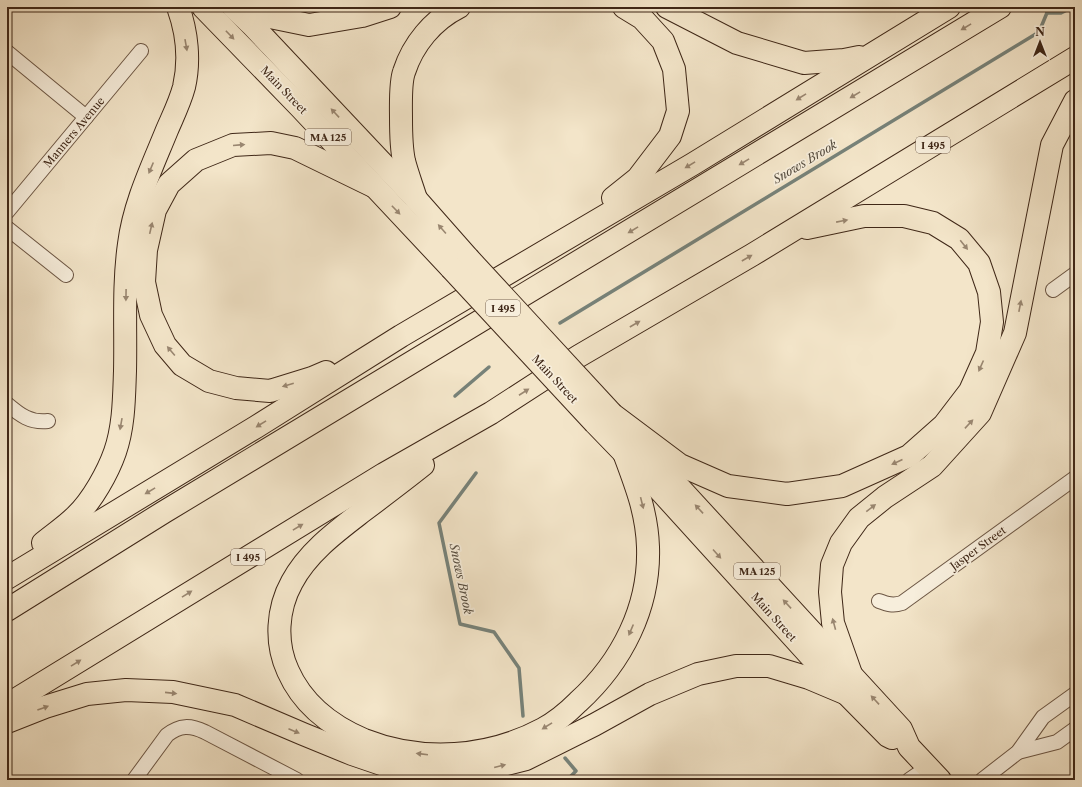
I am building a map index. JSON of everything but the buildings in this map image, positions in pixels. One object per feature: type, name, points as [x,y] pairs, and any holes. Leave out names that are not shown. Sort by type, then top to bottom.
[{"type":"main road","points":[[7,572],[77,515],[94,494],[107,473],[115,451],[121,425],[124,401],[126,272],[128,244],[132,225],[148,176],[184,86],[188,53],[178,7]]},
{"type":"main road","name":"Main Street","points":[[203,7],[302,108],[373,186],[460,263],[849,684],[901,729],[909,746],[934,774]]},
{"type":"main road","name":"Main Street","points":[[233,7],[252,25],[416,199],[460,263]]},
{"type":"main road","points":[[248,7],[270,18],[309,25],[362,16],[390,7]]},
{"type":"main road","points":[[416,199],[404,160],[401,132],[403,74],[413,51],[426,32],[446,14],[460,7]]},
{"type":"main road","points":[[569,236],[638,178],[670,136],[678,110],[674,69],[663,41],[642,18],[624,7]]},
{"type":"main road","points":[[667,7],[737,43],[804,63],[844,60],[870,55]]},
{"type":"main road","points":[[7,578],[256,427],[401,336],[693,164],[949,7]]},
{"type":"main road","name":"I 495","points":[[7,610],[164,512],[1000,7]]},
{"type":"main road","name":"I 495","points":[[7,705],[384,474],[491,413],[579,356],[790,232],[1075,58]]},
{"type":"main road","points":[[7,722],[45,707],[88,694],[126,690],[173,692],[235,705],[331,746],[396,769],[434,774],[471,773],[526,759],[594,725],[650,694],[698,674],[736,666],[769,666],[809,678],[849,684],[832,623],[830,592],[832,565],[841,543],[859,518],[885,497],[932,466],[980,413],[1015,333],[1052,146],[1075,101]]},
{"type":"main road","points":[[373,186],[296,148],[271,143],[233,145],[196,160],[170,184],[155,210],[146,250],[144,282],[151,315],[166,345],[182,365],[209,381],[236,388],[270,390],[312,378],[401,336]]},
{"type":"main road","points":[[604,418],[680,465],[728,486],[787,494],[842,486],[910,456],[944,425],[970,391],[987,354],[992,322],[989,292],[979,263],[959,239],[933,223],[904,216],[864,216],[790,232]]},
{"type":"main road","points":[[491,413],[325,541],[300,569],[285,598],[281,612],[281,646],[286,667],[298,691],[307,702],[329,721],[355,736],[389,748],[427,755],[487,750],[527,737],[546,728],[584,697],[620,654],[631,633],[644,591],[648,569],[647,528],[643,507],[624,453]]},
{"type":"main road","name":"Main Street","points":[[604,418],[624,453],[656,486],[825,672],[849,684]]},
{"type":"street","name":"Manners Avenue","points":[[7,212],[140,51]]},
{"type":"street","points":[[7,52],[86,116]]},
{"type":"street","points":[[7,228],[66,275]]},
{"type":"street","points":[[1053,290],[1075,274]]},
{"type":"street","points":[[7,404],[25,418],[48,421]]},
{"type":"street","name":"Jasper Street","points":[[878,601],[889,605],[902,603],[1075,478]]},
{"type":"street","points":[[982,780],[1018,752],[1043,717],[1075,694]]},
{"type":"street","points":[[134,780],[167,735],[184,726],[195,727],[297,780]]},
{"type":"street","points":[[1018,752],[1057,742],[1075,729]]},
{"type":"street","points":[[909,780],[934,774]]},
{"type":"waterway","points":[[1047,13],[1061,13],[1073,7]]},
{"type":"waterway","name":"Snows Brook","points":[[560,323],[1039,32],[1049,8]]},
{"type":"waterway","name":"Snows Brook","points":[[455,396],[489,367]]},
{"type":"waterway","name":"Snows Brook","points":[[476,473],[439,523],[460,624],[494,632],[519,668],[523,716]]},
{"type":"waterway","name":"Snows Brook","points":[[565,758],[576,771],[567,780]]}]
